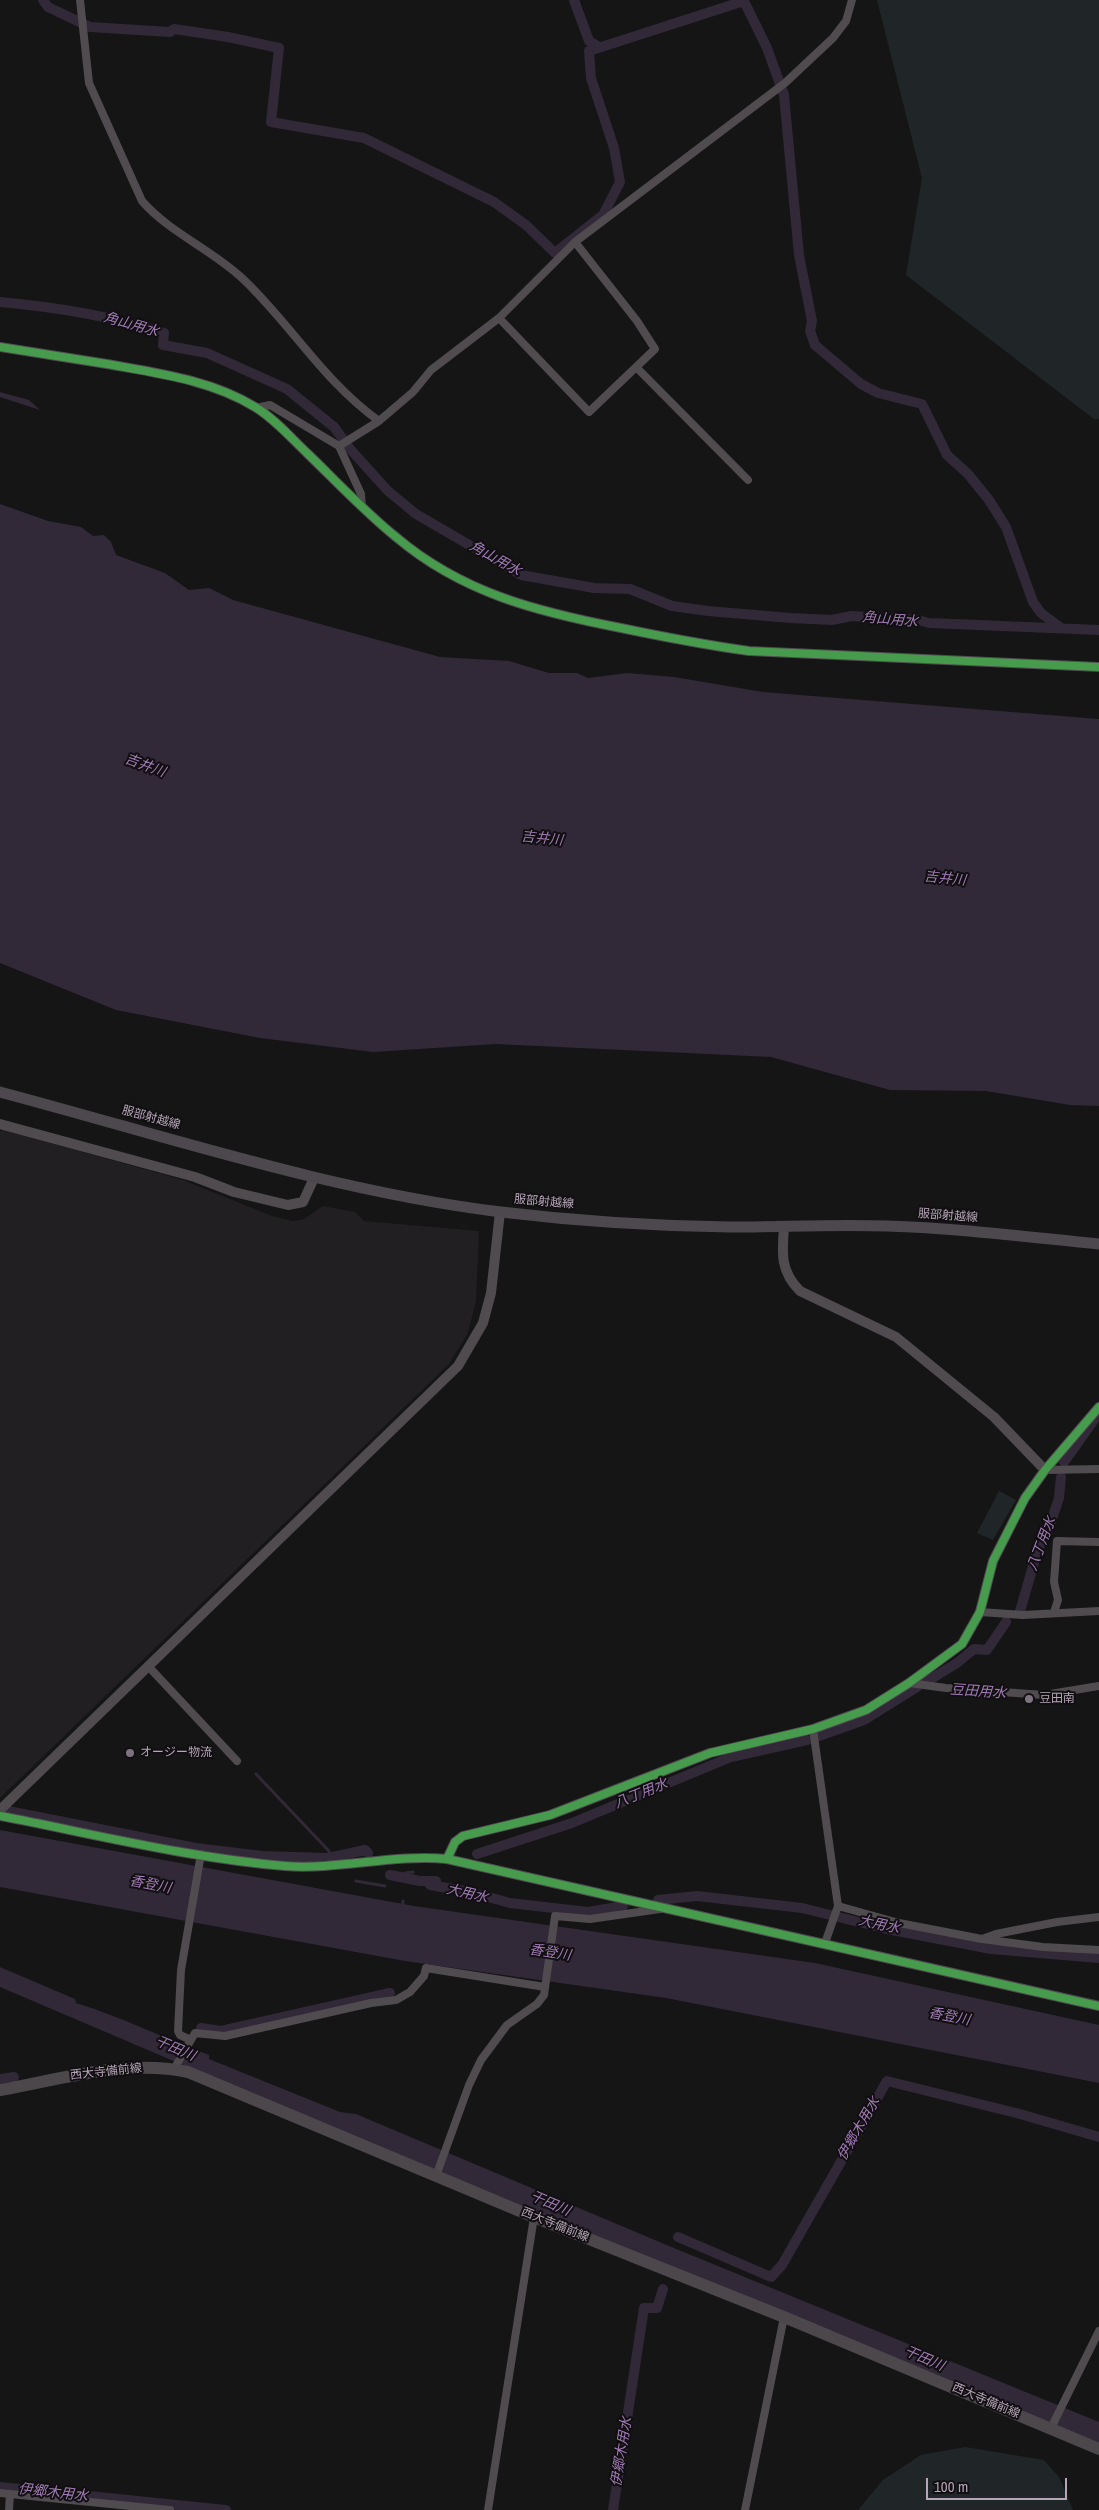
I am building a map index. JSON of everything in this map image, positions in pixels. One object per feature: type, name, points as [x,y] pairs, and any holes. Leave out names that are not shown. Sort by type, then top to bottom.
[{"type":"main road","name":"服部射越線","points":[[0,1092],[314,1178],[427,1201],[500,1212],[648,1224],[946,1228],[1099,1244]]},
{"type":"main road","name":"西大寺備前線","points":[[0,2090],[89,2072],[135,2067],[175,2066],[437,2174],[534,2217],[784,2317],[1051,2427],[1099,2449]]},
{"type":"street","points":[[80,0],[89,83],[142,201],[156,216],[219,259],[240,276],[266,301],[317,363],[356,405],[379,421]]},
{"type":"street","points":[[339,446],[379,421],[413,392],[431,370],[499,318],[575,242],[785,83],[832,38],[846,21],[852,0]]},
{"type":"street","points":[[499,318],[589,412],[655,349],[637,322],[575,242]]},
{"type":"street","points":[[0,347],[182,379],[208,386],[256,408],[284,430],[362,507],[433,566],[480,589],[559,616],[703,645],[749,650],[1099,667]]},
{"type":"street","points":[[636,367],[748,480]]},
{"type":"street","points":[[256,408],[270,405],[339,446],[361,494],[362,507]]},
{"type":"street","points":[[0,1124],[186,1174],[234,1192],[288,1205],[303,1202],[314,1178]]},
{"type":"street","points":[[0,1810],[458,1366],[472,1346],[483,1323],[491,1293],[500,1212]]},
{"type":"street","points":[[784,1227],[784,1264],[789,1280],[800,1291],[896,1337],[994,1417],[1045,1470],[1099,1469]]},
{"type":"street","points":[[447,1859],[455,1842],[463,1836],[550,1815],[710,1753],[813,1729],[866,1710],[909,1684],[962,1644],[980,1612],[993,1561],[1025,1498],[1045,1470],[1099,1407]]},
{"type":"street","points":[[1054,1612],[1058,1600],[1054,1582],[1057,1541],[1099,1542]]},
{"type":"street","points":[[980,1612],[1002,1615],[1099,1611]]},
{"type":"street","points":[[148,1666],[237,1761]]},
{"type":"street","points":[[909,1684],[1044,1695],[1099,1686]]},
{"type":"street","points":[[813,1729],[837,1908],[825,1943]]},
{"type":"street","points":[[0,1816],[201,1858],[284,1866],[314,1867],[421,1857],[447,1859],[1099,2006]]},
{"type":"street","points":[[189,2042],[178,2031],[180,1970],[201,1858]]},
{"type":"street","points":[[437,2174],[469,2085],[481,2060],[507,2025],[537,2004],[544,1996],[555,1916],[590,1919],[662,1908]]},
{"type":"street","points":[[837,1908],[899,1923],[982,1939],[1043,1948],[1099,1950]]},
{"type":"street","points":[[982,1939],[1014,1930],[1099,1917]]},
{"type":"street","points":[[175,2066],[195,2034],[225,2036],[371,2003],[396,2000],[410,1992],[424,1976],[426,1968],[546,1985]]},
{"type":"street","points":[[488,2510],[524,2269],[534,2217]]},
{"type":"street","points":[[745,2510],[784,2317]]},
{"type":"street","points":[[1051,2427],[1099,2331]]},
{"type":"street","points":[[0,2493],[170,2510]]},
{"type":"street","points":[[9,2510],[10,2494]]},
{"type":"shaded area","points":[[877,0],[1099,0],[1099,419],[1094,419],[906,275],[922,178]]},
{"type":"shaded area","points":[[4,1130],[183,1180],[272,1216],[293,1221],[304,1219],[323,1206],[355,1212],[364,1221],[479,1231],[476,1301],[468,1333],[449,1364],[0,1798],[0,1131]]},
{"type":"shaded area","points":[[999,1491],[1016,1500],[993,1540],[977,1533]]},
{"type":"shaded area","points":[[965,2447],[1044,2460],[1059,2477],[1073,2510],[858,2510],[883,2480],[921,2455]]},
{"type":"water","points":[[0,392],[29,400],[40,410],[0,397]]},
{"type":"water","name":"吉井川","points":[[0,504],[48,521],[81,527],[93,536],[104,535],[111,542],[116,555],[165,573],[189,590],[209,588],[233,600],[440,657],[509,661],[549,673],[577,673],[588,678],[627,673],[674,677],[763,692],[1099,719],[1099,1106],[1070,1105],[986,1091],[890,1090],[771,1057],[496,1044],[373,1052],[260,1038],[116,1010],[0,963]]},
{"type":"water","name":"香登川","points":[[0,1830],[414,1906],[815,1963],[1099,2025],[1099,2083],[666,1998],[405,1961],[0,1887]]},
{"type":"water","name":"干田川","points":[[0,1967],[75,1999],[76,2003],[209,2055],[209,2059],[340,2112],[356,2114],[669,2246],[1099,2422],[1099,2444],[244,2091],[0,1987]]},
{"type":"waterway","points":[[43,0],[48,7],[90,27],[170,32],[174,29],[228,37],[279,48],[271,122],[364,138],[494,202],[526,225],[555,253],[603,215],[620,182],[614,148],[591,78],[589,51],[744,1],[767,48],[784,95],[799,255],[812,321],[810,331],[815,345],[861,384],[878,393],[922,404],[947,455],[968,474],[989,500],[1006,527],[1033,602],[1041,613],[1061,628]]},
{"type":"waterway","name":"角山用水","points":[[574,0],[589,41],[599,47]]},
{"type":"waterway","name":"角山用水","points":[[0,302],[83,313],[164,333],[163,345],[207,353],[287,389],[334,427],[351,450],[388,491],[416,514],[521,575],[594,588],[630,589],[672,606],[708,611],[790,618],[832,620],[851,616],[918,620],[929,623],[1099,630]]},
{"type":"waterway","name":"八丁用水","points":[[1064,1462],[1099,1413]]},
{"type":"waterway","name":"八丁用水","points":[[1020,1611],[1038,1549],[1047,1534],[1059,1498],[1061,1477]]},
{"type":"waterway","name":"八丁用水","points":[[926,1682],[957,1663],[974,1649],[987,1650],[1006,1622]]},
{"type":"waterway","name":"八丁用水","points":[[819,1736],[864,1720],[917,1687]]},
{"type":"waterway","name":"八丁用水","points":[[477,1854],[572,1823],[731,1757],[807,1740]]},
{"type":"waterway","points":[[256,1774],[328,1850],[334,1860]]},
{"type":"waterway","points":[[8,1811],[196,1848],[262,1856],[328,1858],[365,1850],[368,1853]]},
{"type":"waterway","points":[[405,1875],[405,1873],[413,1872]]},
{"type":"waterway","points":[[390,1875],[420,1881],[436,1881]]},
{"type":"waterway","points":[[356,1881],[385,1886]]},
{"type":"waterway","name":"大用水","points":[[430,1885],[470,1892],[510,1903],[588,1912],[623,1906]]},
{"type":"waterway","name":"大用水","points":[[447,1894],[448,1888]]},
{"type":"waterway","name":"大用水","points":[[658,1900],[697,1896],[802,1908],[887,1929],[991,1949],[1099,1958]]},
{"type":"waterway","name":"大用水","points":[[201,2028],[221,2031],[390,1993]]},
{"type":"waterway","name":"大用水","points":[[0,2079],[14,2077]]},
{"type":"waterway","name":"伊郷木用水","points":[[678,2237],[771,2277],[782,2265],[887,2081],[1020,2114],[1099,2137]]},
{"type":"waterway","name":"伊郷木用水","points":[[613,2510],[644,2308],[657,2308],[663,2289]]},
{"type":"waterway","name":"伊郷木用水","points":[[0,2487],[226,2510]]},
{"type":"cycle path","points":[[0,347],[164,374],[202,384],[238,398],[255,407],[276,423],[351,497],[396,537],[421,556],[447,573],[474,586],[502,598],[531,607],[590,622],[749,651],[1099,667]]},
{"type":"cycle path","points":[[447,1859],[455,1842],[463,1836],[550,1815],[710,1753],[813,1729],[866,1710],[909,1683],[962,1644],[980,1612],[993,1561],[1025,1498],[1045,1470],[1099,1407]]},
{"type":"cycle path","points":[[0,1816],[142,1845],[213,1857],[285,1866],[305,1867],[406,1859],[447,1859],[1099,2006]]},
{"type":"place","name":"豆田南","points":[[1029,1699]]},
{"type":"place","name":"オージー物流","points":[[130,1753]]},
{"type":"water label","name":"豆田用水","points":[[978,1692]]}]
